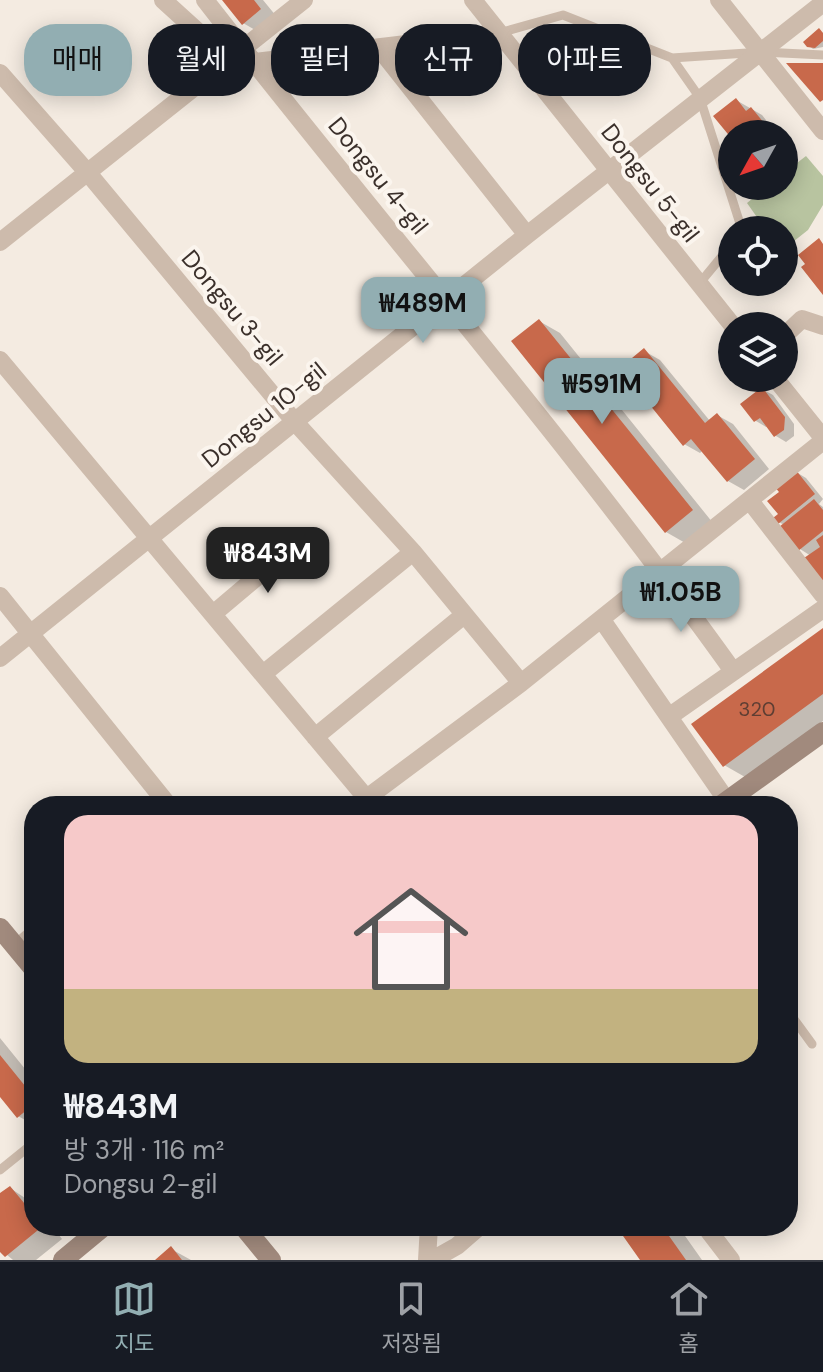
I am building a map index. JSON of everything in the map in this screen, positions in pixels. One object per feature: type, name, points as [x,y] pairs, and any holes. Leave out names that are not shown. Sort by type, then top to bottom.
[{"type":"street","points":[[163,0],[196,24]]},
{"type":"street","name":"Dongsu 4-gil","points":[[205,0],[221,24]]},
{"type":"street","points":[[255,45],[304,0]]},
{"type":"street","name":"Dongsu 5-gil","points":[[473,0],[492,24]]},
{"type":"street","points":[[719,0],[823,131]]},
{"type":"street","name":"Dongsu 10-gil","points":[[0,658],[527,235],[823,3]]},
{"type":"street","name":"Dongsu 5-gil","points":[[502,37],[722,312]]},
{"type":"street","points":[[379,48],[395,46]]},
{"type":"street","points":[[379,48],[527,235]]},
{"type":"street","name":"Dongsu 4-gil","points":[[255,72],[447,299],[662,572],[733,671]]},
{"type":"street","name":"Dongsu 3-gil","points":[[0,73],[88,173],[295,422],[413,552],[521,683]]},
{"type":"street","points":[[0,242],[190,96]]},
{"type":"street","points":[[798,323],[802,319],[823,326]]},
{"type":"street","points":[[0,360],[315,737],[360,796]]},
{"type":"street","points":[[374,796],[602,620],[823,440],[786,392]]},
{"type":"street","points":[[750,501],[823,595]]},
{"type":"street","points":[[213,614],[297,543]]},
{"type":"street","points":[[263,674],[413,552]]},
{"type":"street","points":[[0,596],[161,796]]},
{"type":"street","points":[[670,716],[823,609]]},
{"type":"street","points":[[315,737],[464,615]]},
{"type":"street","points":[[602,620],[670,716],[719,796]]},
{"type":"street","points":[[733,796],[823,732]]},
{"type":"street","points":[[0,928],[24,957]]},
{"type":"street","points":[[63,1260],[92,1236]]},
{"type":"street","points":[[251,1236],[271,1260]]},
{"type":"street","points":[[429,1236],[430,1260],[457,1246],[468,1236]]},
{"type":"street","points":[[713,1236],[731,1260]]},
{"type":"lane","points":[[502,32],[563,15],[672,58],[762,52],[823,55]]},
{"type":"lane","points":[[672,58],[700,98],[738,216]]},
{"type":"lane","points":[[699,284],[718,261]]},
{"type":"lane","points":[[14,945],[24,936]]},
{"type":"lane","points":[[798,1025],[812,1044]]},
{"type":"lane","points":[[0,1170],[24,1151]]},
{"type":"green space","points":[[806,156],[823,176],[823,205],[808,230],[798,238],[798,216],[756,216],[747,203],[751,200],[798,200],[798,162]]},
{"type":"building","points":[[222,0],[254,0],[261,9],[241,24]]},
{"type":"building","points":[[819,28],[823,41],[815,48],[807,47],[803,42]]},
{"type":"building","points":[[786,63],[823,63],[823,100],[820,102]]},
{"type":"building","points":[[736,98],[746,111],[751,107],[762,120],[718,122],[713,116]]},
{"type":"building","points":[[819,238],[823,244],[823,295],[801,267],[805,264],[798,255]]},
{"type":"building","points":[[539,319],[693,510],[665,533],[511,341]]},
{"type":"building","points":[[644,348],[705,423],[717,413],[755,459],[727,482],[691,439],[683,446],[620,368]]},
{"type":"building","points":[[756,392],[766,392],[785,417],[784,430],[774,437],[760,418],[754,422],[740,404]]},
{"type":"building","points":[[795,469],[815,494],[778,524],[773,518],[778,514],[767,501],[779,492],[774,486]]},
{"type":"building","points":[[814,499],[823,510],[823,531],[798,551],[779,527]]},
{"type":"building","points":[[823,535],[823,584],[804,558],[820,547],[816,540]]},
{"type":"building","points":[[823,628],[823,694],[723,767],[691,724]]},
{"type":"building","points":[[0,1055],[24,1085],[24,1112],[17,1118],[0,1097]]},
{"type":"building","points":[[10,1186],[24,1203],[24,1236],[31,1236],[5,1257],[0,1252],[0,1193]]},
{"type":"building","points":[[623,1236],[669,1236],[686,1260],[640,1260]]},
{"type":"building","points":[[171,1246],[182,1260],[155,1260]]}]
